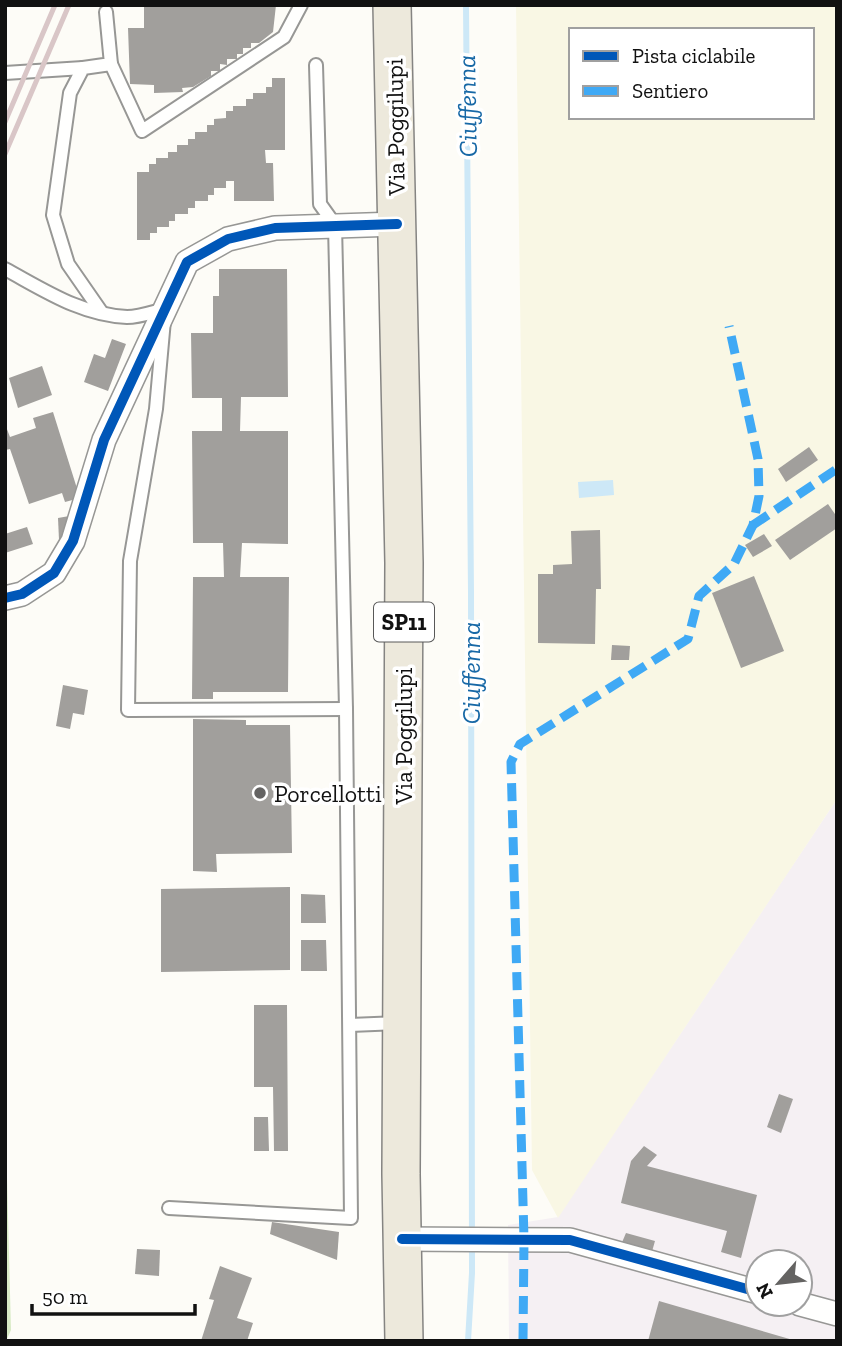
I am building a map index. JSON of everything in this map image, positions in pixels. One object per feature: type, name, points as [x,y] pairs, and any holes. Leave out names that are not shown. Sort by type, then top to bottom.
[{"type":"main road","name":"Via Poggilupi","points":[[392,5],[404,564],[401,1023],[413,1239],[404,1341]]},
{"type":"street","points":[[5,598],[22,594],[54,573],[73,541],[104,440],[187,262],[228,239],[275,228],[397,224]]},
{"type":"street","points":[[413,1239],[570,1240],[744,1288]]},
{"type":"street","points":[[814,1308],[837,1314]]},
{"type":"lane","points":[[106,12],[111,64],[142,131],[285,37],[301,5]]},
{"type":"lane","points":[[5,74],[111,64]]},
{"type":"lane","points":[[169,1208],[351,1218],[346,709],[335,225],[320,204],[316,65]]},
{"type":"lane","points":[[83,68],[70,93],[53,215],[68,264],[102,313]]},
{"type":"lane","points":[[5,269],[68,303],[102,313],[129,317],[165,309],[156,409],[130,561],[128,710],[346,709]]},
{"type":"lane","points":[[350,1025],[401,1023]]},
{"type":"shaded area","points":[[516,5],[837,5],[837,799],[558,1218],[532,1170]]},
{"type":"shaded area","points":[[837,799],[837,1341],[509,1341],[508,1225],[558,1217]]},
{"type":"green space","points":[[5,1101],[11,1330],[6,1341],[5,1341]]},
{"type":"water","points":[[613,480],[614,495],[579,498],[578,482]]},
{"type":"building","points":[[144,5],[276,5],[273,32],[259,43],[251,43],[251,48],[243,48],[243,54],[237,54],[237,59],[227,59],[227,65],[220,64],[220,71],[211,71],[211,76],[193,87],[182,88],[183,92],[154,93],[154,85],[130,84],[128,28],[144,28]]},
{"type":"building","points":[[272,78],[285,78],[285,150],[265,150],[266,163],[273,163],[274,201],[234,201],[234,181],[226,181],[226,188],[214,188],[214,195],[208,195],[208,201],[195,201],[195,208],[188,208],[188,214],[175,214],[175,221],[169,221],[169,227],[157,227],[157,233],[150,233],[150,240],[137,240],[137,172],[149,172],[149,164],[156,164],[156,158],[168,158],[168,152],[177,152],[177,145],[188,145],[188,139],[195,139],[195,132],[207,132],[207,125],[214,125],[214,119],[226,118],[226,111],[233,111],[233,106],[246,106],[246,99],[253,99],[253,93],[266,93],[266,87],[272,87]]},
{"type":"building","points":[[219,269],[287,269],[288,397],[241,397],[240,431],[288,431],[288,544],[242,543],[240,577],[289,577],[288,692],[213,692],[213,699],[192,699],[193,577],[224,577],[223,543],[193,543],[192,431],[222,431],[222,398],[192,398],[191,333],[213,333],[213,296],[219,296]]},
{"type":"building","points":[[112,339],[126,344],[108,391],[84,382],[94,354],[105,358]]},
{"type":"building","points":[[42,366],[52,395],[18,408],[9,378]]},
{"type":"building","points":[[53,412],[80,498],[65,502],[62,493],[29,504],[10,449],[5,450],[5,424],[10,437],[36,428],[33,418]]},
{"type":"building","points":[[809,447],[818,460],[786,482],[778,469]]},
{"type":"building","points":[[828,504],[837,517],[837,528],[790,560],[775,540]]},
{"type":"building","points":[[75,515],[67,539],[59,540],[58,518]]},
{"type":"building","points":[[27,527],[33,544],[5,553],[5,534]]},
{"type":"building","points":[[600,530],[601,589],[596,589],[595,644],[538,643],[538,574],[553,574],[553,565],[572,564],[571,531]]},
{"type":"building","points":[[764,534],[772,546],[753,557],[745,545]]},
{"type":"building","points":[[754,576],[784,651],[741,668],[712,593]]},
{"type":"building","points":[[612,645],[630,646],[629,660],[611,660]]},
{"type":"building","points":[[63,685],[88,690],[84,715],[73,713],[70,729],[56,726]]},
{"type":"building","points":[[193,719],[246,720],[246,725],[290,725],[292,853],[216,854],[217,872],[193,871]]},
{"type":"building","points":[[290,887],[290,970],[161,972],[161,889]]},
{"type":"building","points":[[301,894],[325,895],[326,923],[301,923]]},
{"type":"building","points":[[301,940],[326,940],[327,971],[301,971]]},
{"type":"building","points":[[254,1005],[287,1005],[288,1151],[274,1151],[273,1087],[254,1087]]},
{"type":"building","points":[[779,1094],[793,1099],[781,1133],[767,1127]]},
{"type":"building","points":[[254,1117],[268,1117],[269,1151],[254,1151]]},
{"type":"building","points":[[644,1146],[657,1155],[647,1166],[757,1195],[741,1258],[721,1252],[727,1231],[621,1203],[631,1161]]},
{"type":"building","points":[[272,1222],[339,1232],[337,1260],[270,1234]]},
{"type":"building","points":[[626,1233],[655,1241],[651,1255],[620,1247]]},
{"type":"building","points":[[137,1249],[160,1250],[159,1276],[135,1274]]},
{"type":"building","points":[[220,1266],[252,1278],[237,1318],[253,1323],[247,1341],[201,1341],[214,1300],[209,1299]]},
{"type":"building","points":[[659,1301],[793,1340],[793,1341],[648,1341]]},
{"type":"waterway","name":"Ciuffenna","points":[[466,5],[471,593],[472,1273],[468,1341]]},
{"type":"railway","points":[[5,122],[55,5]]},
{"type":"railway","points":[[5,154],[69,5]]},
{"type":"marked path","points":[[523,1341],[524,1239],[511,762],[520,744],[688,639],[699,596],[734,564],[753,525],[759,496],[758,459],[729,326]]},
{"type":"marked path","points":[[753,525],[837,469]]},
{"type":"cycle path","points":[[5,598],[22,594],[54,573],[73,541],[104,440],[187,262],[228,239],[275,228],[397,224]]},
{"type":"cycle path","points":[[402,1239],[570,1240],[744,1288]]},
{"type":"place","name":"Porcellotti","points":[[260,793]]}]
